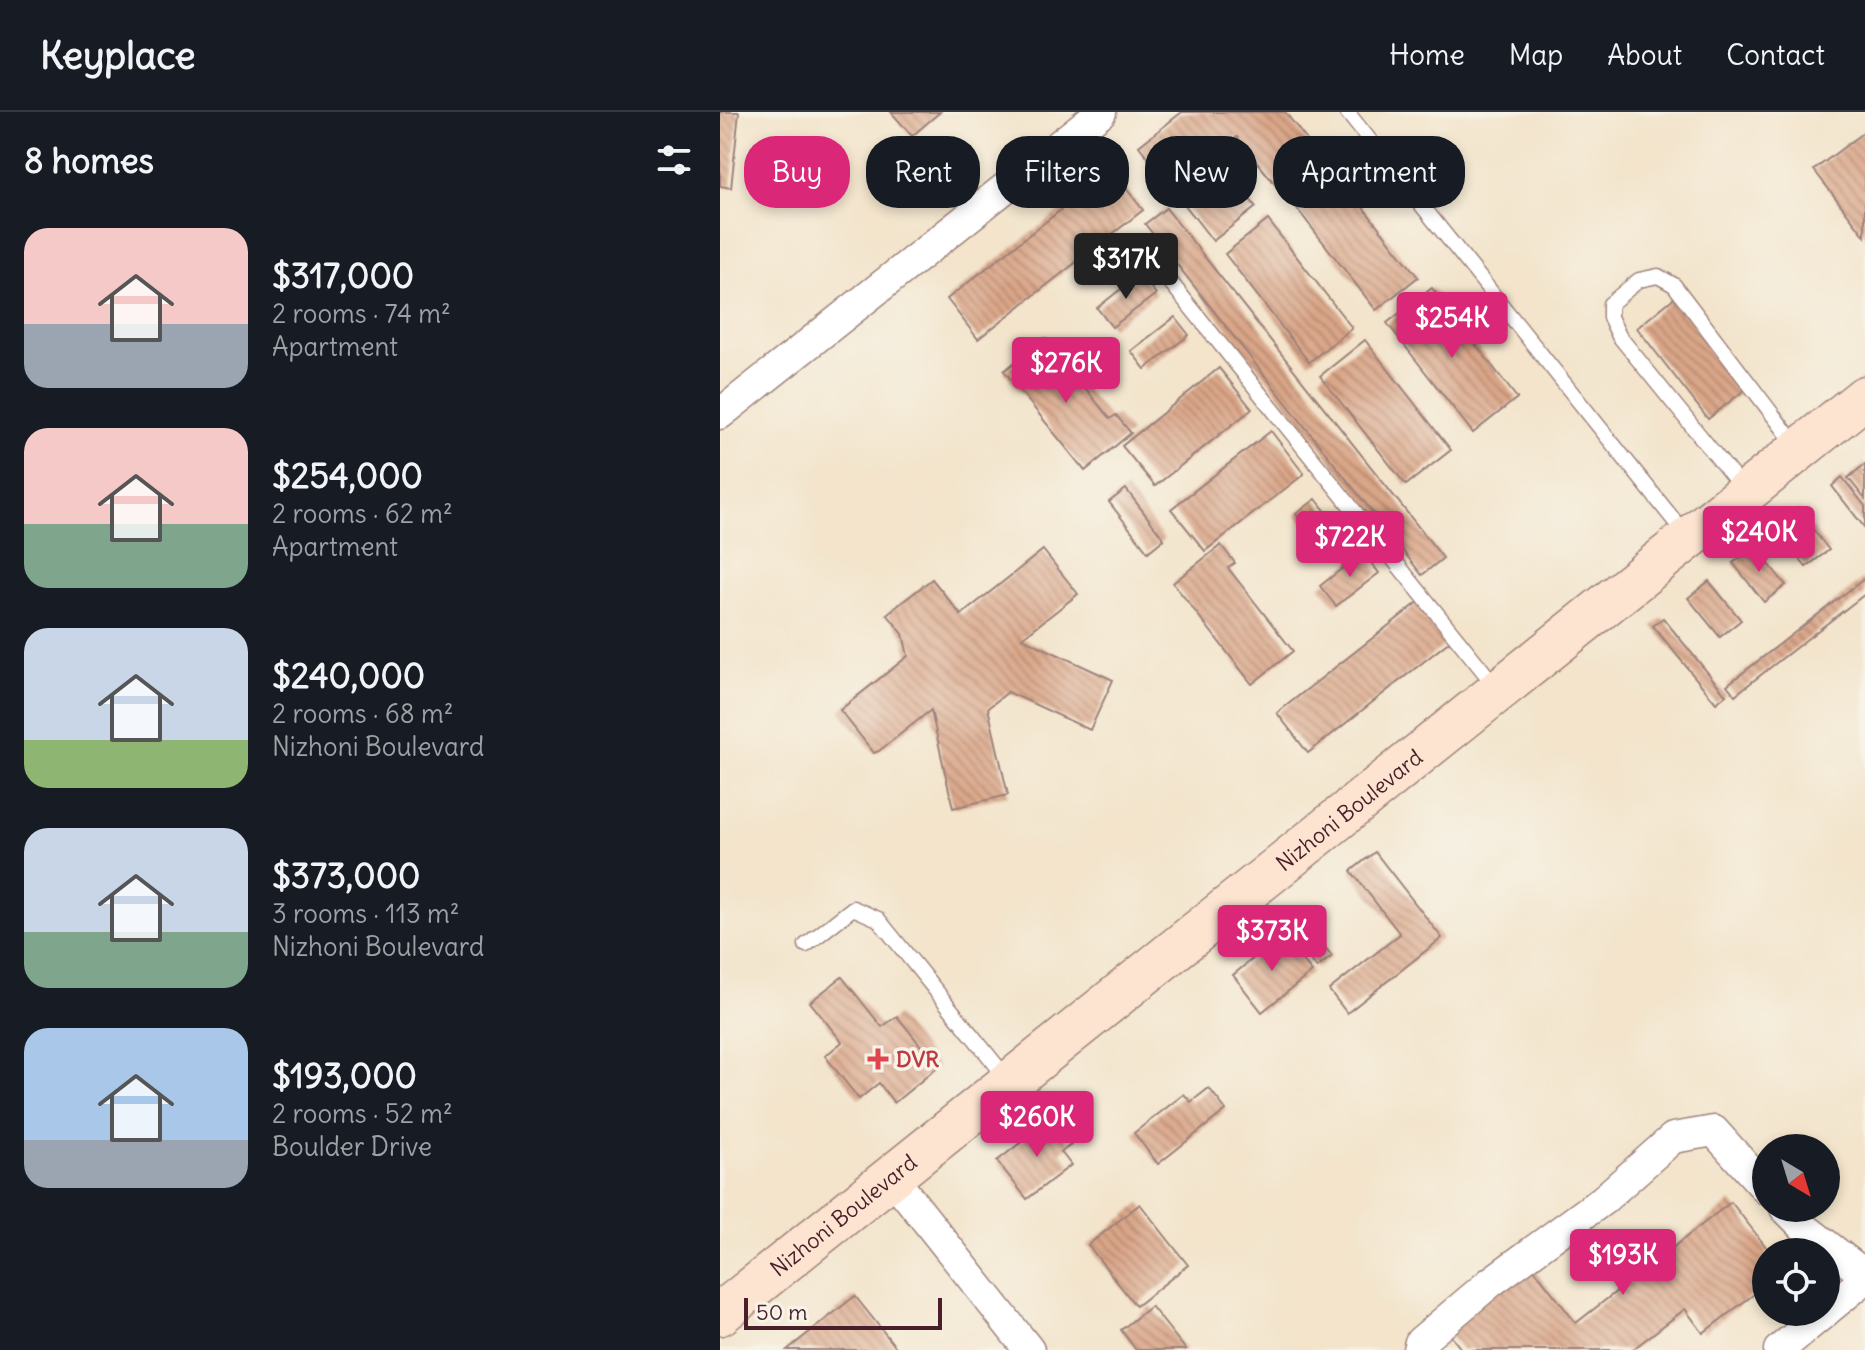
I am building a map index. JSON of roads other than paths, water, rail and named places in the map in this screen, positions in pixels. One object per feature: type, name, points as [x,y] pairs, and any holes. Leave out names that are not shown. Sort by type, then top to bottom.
[{"type":"main road","name":"Nizhoni Boulevard","points":[[720,1314],[1865,397]]},
{"type":"street","points":[[720,414],[1101,112]]},
{"type":"street","points":[[1418,1350],[1420,1342],[1491,1282],[1603,1200],[1673,1138],[1714,1131],[1752,1173]]},
{"type":"street","points":[[892,1177],[1029,1350]]},
{"type":"street","points":[[1799,1222],[1865,1277],[1840,1299]]},
{"type":"street","points":[[1779,1350],[1808,1326]]},
{"type":"lane","points":[[1347,112],[1688,538]]},
{"type":"lane","points":[[1143,248],[1498,691]]},
{"type":"lane","points":[[1746,493],[1619,336],[1610,317],[1610,304],[1639,280],[1658,276],[1674,285],[1800,449]]},
{"type":"lane","points":[[806,945],[853,908],[878,919],[1010,1082]]},
{"type":"place","name":"DVR","points":[[878,1059]]}]
